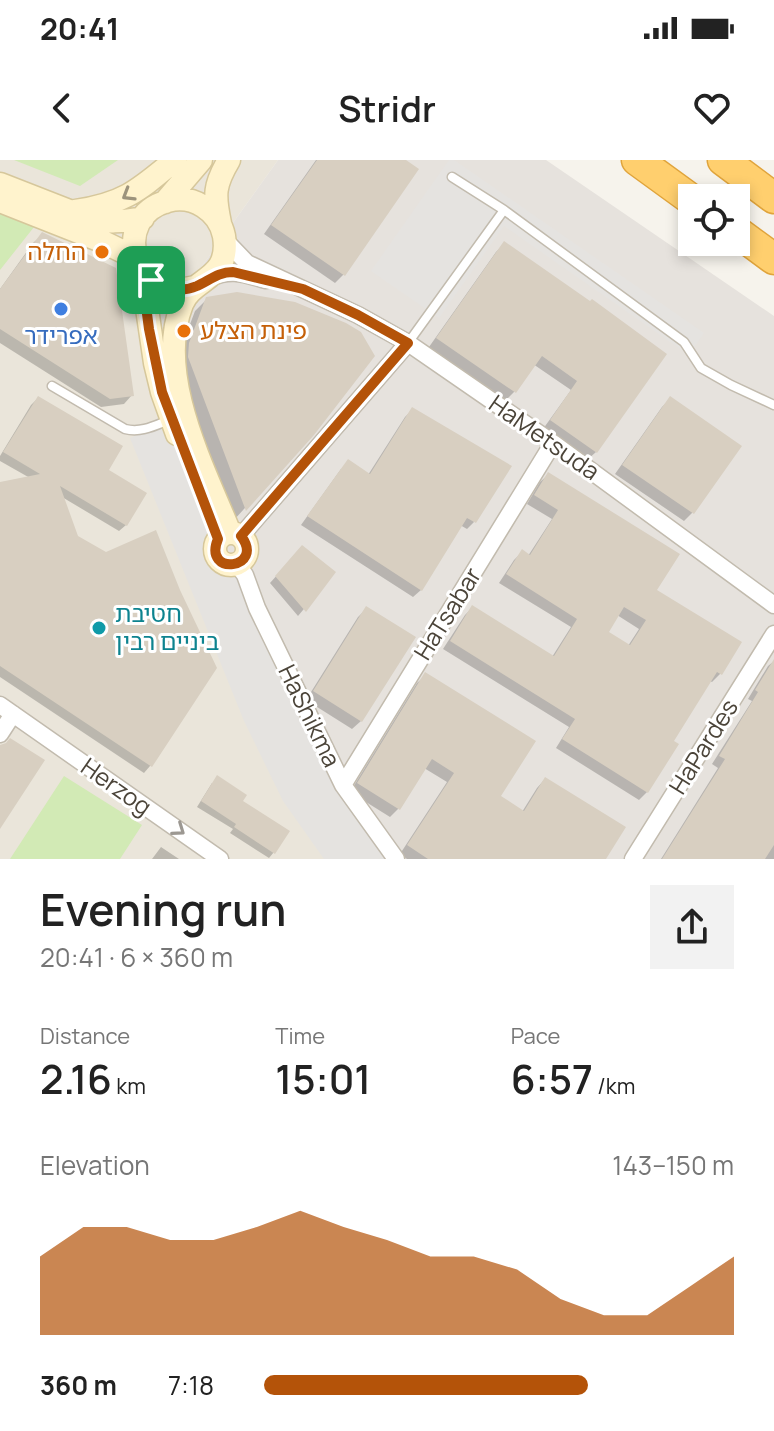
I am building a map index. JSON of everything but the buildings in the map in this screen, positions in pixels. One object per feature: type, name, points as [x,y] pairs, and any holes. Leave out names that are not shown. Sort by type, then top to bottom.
[{"type":"highway","points":[[637,160],[678,190]]},
{"type":"highway","points":[[723,160],[774,198]]},
{"type":"highway","points":[[750,241],[774,259]]},
{"type":"street","points":[[72,212],[116,202],[150,181],[175,160]]},
{"type":"street","points":[[165,202],[201,160]]},
{"type":"street","points":[[229,160],[219,177],[215,193],[223,255],[220,264],[186,295],[178,315],[174,349],[176,380],[190,433],[230,536]]},
{"type":"street","points":[[0,184],[102,221],[143,218]]},
{"type":"street","points":[[222,232],[208,209],[179,199],[154,207],[143,218],[135,237],[155,363],[171,419],[230,536]]},
{"type":"street","points":[[0,201],[99,240],[138,263],[151,280],[165,287],[182,289],[203,282]]},
{"type":"street","name":"HaMetsuda","points":[[222,232],[247,263],[358,315],[408,343],[553,443],[774,605]]},
{"type":"street","name":"HaMetsuda","points":[[203,282],[222,272],[233,272],[303,289]]},
{"type":"street","points":[[237,564],[227,564],[218,559],[215,549],[408,343]]},
{"type":"street","name":"HaTsabar","points":[[343,785],[553,443]]},
{"type":"street","name":"HaShikma","points":[[237,564],[245,575],[257,608],[343,785],[396,859]]},
{"type":"street","name":"HaPardes","points":[[633,859],[774,634]]},
{"type":"street","name":"Herzog","points":[[0,734],[6,710],[220,859]]},
{"type":"lane","points":[[452,177],[504,210],[684,342],[701,368],[774,405]]},
{"type":"lane","points":[[408,343],[504,210]]},
{"type":"lane","points":[[52,386],[125,429],[145,429],[171,419]]},
{"type":"shaded area","points":[[0,160],[278,160],[149,340],[381,859],[0,859]]},
{"type":"shaded area","points":[[278,160],[546,160],[678,250],[678,256],[686,256],[774,316],[774,859],[381,859],[317,782],[149,340]]},
{"type":"shaded area","points":[[449,160],[454,160],[704,333],[689,355],[504,226],[439,318],[371,271]]},
{"type":"shaded area","points":[[172,422],[218,539],[216,554],[232,565],[343,785],[396,859],[324,859],[283,801],[244,721],[130,438]]},
{"type":"green space","points":[[14,160],[118,160],[80,186]]},
{"type":"green space","points":[[0,214],[34,227],[0,270]]},
{"type":"green space","points":[[64,776],[142,825],[120,859],[10,859]]},
{"type":"place","name":"החלה","points":[[102,252]]},
{"type":"place","name":"אפרידר","points":[[61,309]]},
{"type":"place","name":"פינת הצלע","points":[[184,331]]},
{"type":"place","name":"חטיבת ביניים רבין","points":[[99,628]]},
{"type":"route","points":[[141,268],[151,280],[165,287],[182,289],[195,287],[222,272],[233,272],[303,289],[408,343],[241,536],[247,551],[237,564],[227,564],[218,559],[215,544],[218,539],[162,392],[141,268]]}]
